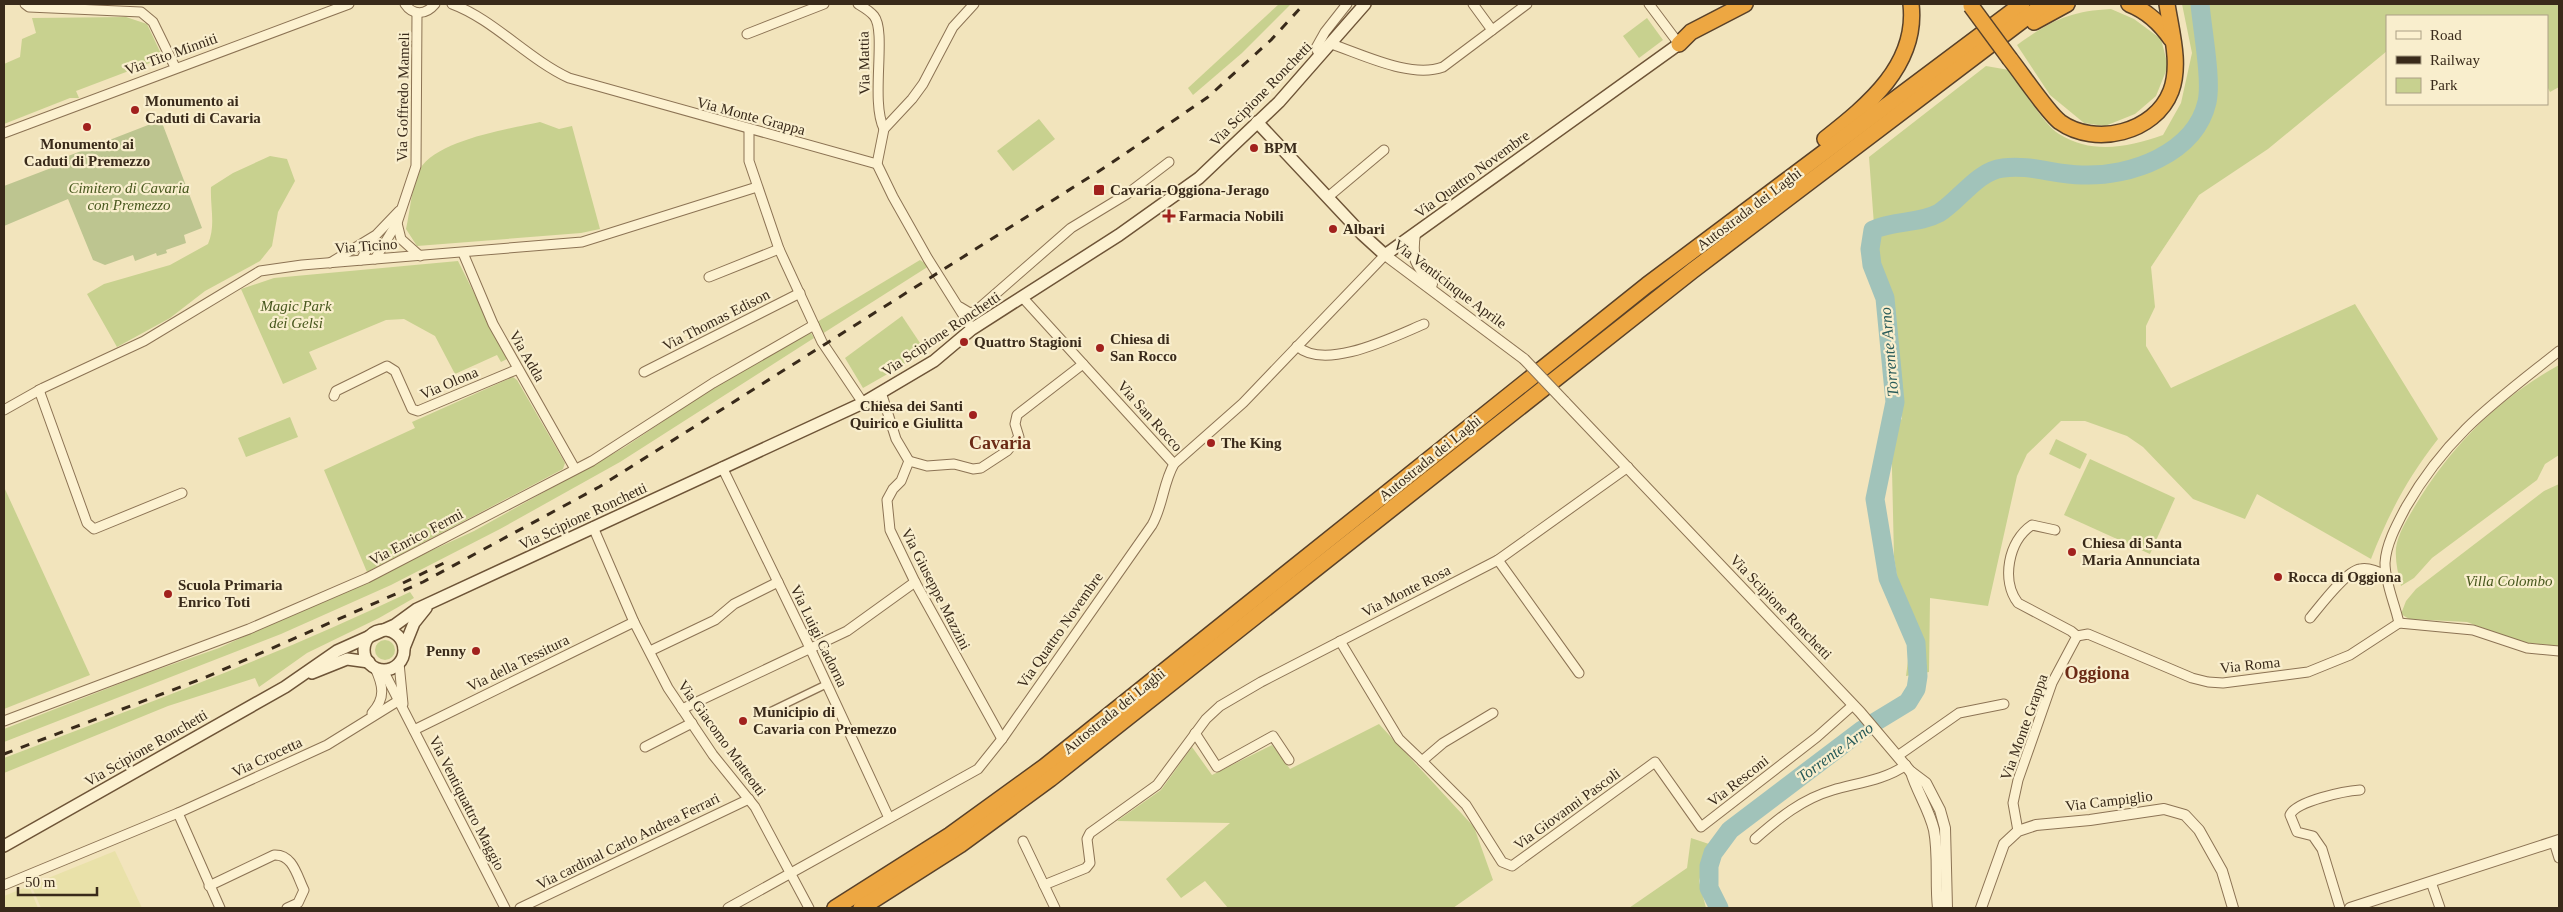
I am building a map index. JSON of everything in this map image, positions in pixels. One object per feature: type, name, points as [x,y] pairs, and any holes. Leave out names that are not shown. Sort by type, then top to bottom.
[{"type":"highway","points":[[1648,285],[1713,228],[1866,107],[1890,77],[1907,46],[1911,28],[1911,4]]},
{"type":"highway","name":"Autostrada dei Laghi","points":[[835,908],[950,835],[1044,766],[1648,285],[2022,4]]},
{"type":"highway","name":"Autostrada dei Laghi","points":[[860,908],[960,845],[1050,779],[1454,457],[1842,156],[2044,4]]},
{"type":"highway","points":[[1842,156],[1927,99],[2029,25],[2066,4]]},
{"type":"highway","points":[[2129,4],[2140,8],[2163,27],[2173,42]]},
{"type":"highway","points":[[1971,5],[2058,121],[2073,130],[2101,136],[2128,130],[2147,120],[2165,102],[2171,91],[2175,57],[2167,4]]},
{"type":"highway","points":[[1679,44],[1691,32],[1739,7]]},
{"type":"main road","name":"Via Scipione Ronchetti","points":[[303,676],[326,658],[375,632],[395,624],[412,612],[862,403],[934,361],[972,329],[1119,235],[1199,178],[1258,122],[1331,44],[1365,4]]},
{"type":"main road","name":"Via Quattro Novembre","points":[[1385,255],[1679,44]]},
{"type":"main road","name":"Via Venticinque Aprile","points":[[1258,122],[1328,198],[1385,255]]},
{"type":"main road","name":"Via Scipione Ronchetti","points":[[404,648],[416,618],[431,604]]},
{"type":"main road","points":[[385,630],[395,633],[401,639],[404,648],[399,663],[393,668],[376,667],[365,646],[368,638],[375,632],[385,630]]},
{"type":"main road","name":"Via Scipione Ronchetti","points":[[4,846],[303,676],[346,659],[376,667]]},
{"type":"street","points":[[25,4],[29,8],[141,12],[154,22],[175,67]]},
{"type":"street","name":"Via Tito Minniti","points":[[4,132],[349,4]]},
{"type":"street","points":[[404,4],[408,9],[417,13],[430,10],[435,4]]},
{"type":"street","name":"Via Monte Grappa","points":[[452,4],[477,17],[538,61],[569,78],[877,164]]},
{"type":"street","points":[[747,34],[824,4]]},
{"type":"street","name":"Via Mattia","points":[[858,4],[875,17],[879,36],[878,112],[884,129]]},
{"type":"street","points":[[972,329],[954,302],[893,197],[877,164],[884,129],[912,99],[953,27],[974,4]]},
{"type":"street","points":[[1320,56],[1316,48],[1325,32],[1347,4]]},
{"type":"street","points":[[1473,4],[1492,30]]},
{"type":"street","points":[[1331,44],[1405,69],[1435,70],[1443,67],[1527,4]]},
{"type":"street","points":[[1649,4],[1679,44]]},
{"type":"street","name":"Via Goffredo Mameli","points":[[375,259],[398,223],[416,166],[417,13]]},
{"type":"street","points":[[750,129],[748,155],[779,249],[822,342],[862,403]]},
{"type":"street","points":[[1328,198],[1384,150]]},
{"type":"street","points":[[954,302],[964,311],[970,313],[976,311],[1071,228],[1127,194],[1169,162]]},
{"type":"street","name":"Via Ticino","points":[[4,410],[39,390],[144,341],[260,271],[330,262],[582,242],[757,187]]},
{"type":"street","name":"Via Goffredo Mameli","points":[[361,260],[376,235],[401,209]]},
{"type":"street","points":[[398,223],[401,239],[420,256]]},
{"type":"street","points":[[1414,234],[1412,249],[1415,262],[1450,302]]},
{"type":"street","name":"Via Goffredo Mameli","points":[[330,262],[347,250],[376,235]]},
{"type":"street","points":[[709,277],[779,249]]},
{"type":"street","name":"Via Adda","points":[[462,253],[493,324],[575,469]]},
{"type":"street","name":"Via Venticinque Aprile","points":[[1385,255],[1524,358],[1628,467]]},
{"type":"street","name":"Via Quattro Novembre","points":[[728,908],[978,769],[1002,739],[1152,525],[1160,509],[1169,473],[1174,464],[1243,403],[1385,255]]},
{"type":"street","name":"Via Thomas Edison","points":[[644,372],[800,293]]},
{"type":"street","name":"Via San Rocco","points":[[1023,298],[1174,464]]},
{"type":"street","name":"Via Enrico Fermi","points":[[4,721],[249,629],[352,584],[592,461],[713,384],[814,324]]},
{"type":"street","points":[[1297,346],[1302,351],[1317,355],[1340,354],[1384,340],[1424,324]]},
{"type":"street","points":[[2559,351],[2472,420],[2432,465],[2394,531],[2386,556],[2386,576],[2399,622],[2473,630],[2527,648],[2559,651]]},
{"type":"street","points":[[881,392],[896,439],[908,461],[927,466],[954,464],[972,469],[981,468],[1007,451],[1016,442],[1019,437],[1015,424],[1017,415],[1083,364]]},
{"type":"street","name":"Via Olona","points":[[334,396],[336,391],[387,366],[395,371],[412,410],[418,411],[518,368]]},
{"type":"street","points":[[39,390],[88,524],[94,529],[182,493]]},
{"type":"street","name":"Via Giuseppe Mazzini","points":[[908,461],[901,481],[890,494],[887,506],[890,530],[914,582],[1002,739]]},
{"type":"street","name":"Via Monte Rosa","points":[[1044,885],[1086,868],[1090,863],[1087,839],[1090,833],[1157,785],[1206,719],[1234,697],[1498,560],[1628,467]]},
{"type":"street","name":"Via Scipione Ronchetti","points":[[1628,467],[1856,708],[1908,768],[1926,783],[1940,810],[1947,851],[1945,885],[1947,908]]},
{"type":"street","name":"Via Luigi Cadorna","points":[[722,468],[810,648],[889,818]]},
{"type":"street","points":[[2055,530],[2032,525],[2025,530],[2015,547],[2007,576],[2013,596],[2018,603],[2071,630],[2077,636]]},
{"type":"street","name":"Via Giacomo Matteotti","points":[[593,527],[634,622],[682,709],[748,799],[808,906]]},
{"type":"street","points":[[1498,560],[1579,673]]},
{"type":"street","points":[[2310,618],[2348,577],[2360,568],[2373,570],[2386,576]]},
{"type":"street","points":[[650,651],[715,620],[734,604],[778,582]]},
{"type":"street","points":[[682,709],[847,631],[914,582]]},
{"type":"street","name":"Via della Tessitura","points":[[414,730],[634,622]]},
{"type":"street","name":"Via Roma","points":[[2077,636],[2088,634],[2192,678],[2216,683],[2308,672],[2350,655],[2399,622]]},
{"type":"street","name":"Via Monte Grappa","points":[[2018,831],[2013,804],[2018,780],[2052,683],[2077,636]]},
{"type":"street","name":"Via Giovanni Pascoli","points":[[1340,641],[1399,739],[1466,805],[1502,862],[1512,866],[1655,762]]},
{"type":"street","name":"Via Ventiquattro Maggio","points":[[399,663],[404,710]]},
{"type":"street","name":"Via Ventiquattro Maggio","points":[[376,667],[404,710],[505,908]]},
{"type":"street","name":"Via Crocetta","points":[[365,720],[378,706],[383,692],[376,667]]},
{"type":"street","points":[[769,712],[827,684]]},
{"type":"street","name":"Via Crocetta","points":[[4,885],[178,813],[327,745],[398,701]]},
{"type":"street","points":[[1898,755],[1959,713],[2004,704]]},
{"type":"street","name":"Via Resconi","points":[[1655,762],[1701,826],[1856,708]]},
{"type":"street","points":[[1422,761],[1443,743],[1493,713]]},
{"type":"street","points":[[645,746],[692,723]]},
{"type":"street","points":[[1195,733],[1218,767],[1273,736],[1289,760]]},
{"type":"street","points":[[1755,839],[1786,812],[1807,800],[1831,790],[1908,768]]},
{"type":"street","name":"Via Scipione Ronchetti","points":[[1908,768],[1915,787],[1929,813],[1934,831],[1937,851],[1936,886],[1938,908]]},
{"type":"street","points":[[2340,908],[2322,848],[2313,836],[2297,832],[2290,815],[2291,812],[2301,806],[2344,791],[2360,790]]},
{"type":"street","name":"Via cardinal Carlo Andrea Ferrari","points":[[520,908],[748,799]]},
{"type":"street","name":"Via Campiglio","points":[[2018,831],[2036,824],[2090,820],[2164,809],[2175,810],[2184,814],[2199,830],[2222,871],[2233,908]]},
{"type":"street","points":[[178,813],[220,908]]},
{"type":"street","points":[[1981,908],[2004,844],[2018,831]]},
{"type":"street","points":[[1022,841],[1055,908]]},
{"type":"street","points":[[2350,908],[2557,841],[2559,858]]},
{"type":"street","points":[[209,886],[274,855],[281,854],[289,858],[304,890],[298,903],[287,908]]},
{"type":"street","points":[[2431,882],[2440,908]]},
{"type":"shaded area","points":[[115,851],[142,908],[41,908],[31,885]]},
{"type":"shaded area","points":[[29,886],[38,908],[4,908],[4,896]]},
{"type":"green space","points":[[1279,4],[1291,4],[1242,53],[1193,95],[1188,88]]},
{"type":"green space","points":[[2182,4],[2559,4],[2559,87],[2550,92],[2548,88],[2548,15],[2386,15],[2386,52],[2268,149],[2199,195],[2151,267],[2155,307],[2146,326],[2146,346],[2171,388],[2355,304],[2438,439],[2417,468],[2400,497],[2384,527],[2371,559],[2257,494],[2245,519],[2193,499],[2143,447],[2127,436],[2085,421],[2061,421],[2027,454],[2017,476],[1988,606],[1930,598],[1929,672],[1906,676],[1909,653],[1894,557],[1891,426],[1902,419],[1883,282],[1876,252],[1869,157],[1986,66],[2009,70],[2046,122],[2059,134],[2072,141],[2098,147],[2111,147],[2137,143],[2163,135],[2181,103],[2192,53]]},
{"type":"green space","points":[[2111,9],[2134,19],[2161,39],[2168,66],[2156,96],[2135,114],[2105,126],[2084,123],[2050,95],[2017,45],[2061,19],[2084,12]]},
{"type":"green space","points":[[126,17],[147,24],[163,58],[76,91],[79,98],[70,98],[4,124],[4,64],[20,57],[22,39],[36,33],[32,18]]},
{"type":"green space","points":[[1647,18],[1663,40],[1639,58],[1623,36]]},
{"type":"green space","points":[[1039,119],[1055,139],[1013,171],[997,151]]},
{"type":"green space","name":"Cimitero di Cavaria con Premezzo","points":[[161,120],[202,228],[184,235],[186,243],[166,250],[167,253],[157,256],[156,253],[135,261],[133,255],[105,265],[93,260],[68,199],[4,226],[4,186],[59,165],[58,160]]},
{"type":"green space","points":[[540,122],[559,129],[572,126],[600,229],[581,233],[417,246],[406,229],[417,175],[429,159],[441,150],[474,137]]},
{"type":"green space","points":[[270,156],[287,159],[295,181],[278,212],[272,246],[260,261],[205,291],[170,318],[117,347],[87,294],[104,284],[170,265],[208,244],[212,230],[211,187],[233,173]]},
{"type":"green space","points":[[920,260],[929,266],[822,334],[817,322]]},
{"type":"green space","name":"Magic Park dei Gelsi","points":[[458,261],[507,359],[501,362],[497,355],[455,374],[435,336],[404,319],[386,320],[309,352],[317,369],[283,384],[241,289],[274,278]]},
{"type":"green space","points":[[902,316],[926,352],[863,388],[845,358]]},
{"type":"green space","points":[[810,331],[814,338],[620,462],[500,529],[391,585],[281,634],[4,742],[4,729],[142,675],[219,648],[474,531],[625,447],[711,389]]},
{"type":"green space","points":[[2559,365],[2559,455],[2545,464],[2537,480],[2432,558],[2414,578],[2401,586],[2396,562],[2397,542],[2406,521],[2429,484],[2460,444],[2496,409],[2537,378]]},
{"type":"green space","points":[[513,377],[517,380],[565,463],[563,469],[367,572],[324,470],[415,428],[412,422]]},
{"type":"green space","points":[[290,417],[298,437],[246,457],[238,438]]},
{"type":"green space","points":[[2056,439],[2087,454],[2080,469],[2049,454]]},
{"type":"green space","points":[[2090,459],[2175,498],[2150,554],[2064,515]]},
{"type":"green space","name":"Villa Colombo","points":[[2559,484],[2559,646],[2520,642],[2467,622],[2409,619],[2401,614],[2406,601],[2416,589],[2544,491]]},
{"type":"green space","points":[[4,487],[90,675],[4,709]]},
{"type":"green space","points":[[410,592],[414,598],[379,618],[307,653],[259,687],[255,678],[168,706],[4,773],[4,758],[260,658]]},
{"type":"green space","points":[[385,640],[392,643],[395,650],[392,657],[385,660],[378,657],[375,650],[378,643]]},
{"type":"green space","points":[[1379,724],[1474,827],[1493,880],[1453,908],[1228,908],[1205,881],[1181,898],[1166,879],[1230,823],[1117,821],[1161,790],[1192,747],[1212,775],[1272,745],[1290,769]]},
{"type":"green space","points":[[1691,838],[1709,844],[1699,881],[1706,908],[1629,908],[1687,868]]},
{"type":"waterway","name":"Torrente Arno","points":[[1719,908],[1709,888],[1709,866],[1713,853],[1730,830],[1862,730],[1908,702],[1916,689],[1918,676],[1916,643],[1888,578],[1875,499],[1895,402],[1885,298],[1872,265],[1870,249],[1873,230],[1923,219],[1939,213],[1977,180],[1994,170],[2023,167],[2072,175],[2101,175],[2139,166],[2158,159],[2175,148],[2189,136],[2200,120],[2207,102],[2208,68],[2200,4]]},
{"type":"railway","points":[[4,754],[204,678],[423,582],[599,487],[1107,166],[1208,97],[1271,40],[1304,4]]},
{"type":"railway","points":[[403,583],[446,562]]},
{"type":"place","name":"Monumento ai Caduti di Cavaria","points":[[135,110]]},
{"type":"place","name":"Monumento ai Caduti di Premezzo","points":[[87,127]]},
{"type":"place","name":"BPM","points":[[1254,148]]},
{"type":"place","name":"Cavaria-Oggiona-Jerago","points":[[1099,190]]},
{"type":"place","name":"Farmacia Nobili","points":[[1169,216]]},
{"type":"place","name":"Albari","points":[[1333,229]]},
{"type":"place","name":"Quattro Stagioni","points":[[964,342]]},
{"type":"place","name":"Chiesa di San Rocco","points":[[1100,348]]},
{"type":"place","name":"Chiesa dei Santi Quirico e Giulitta","points":[[973,415]]},
{"type":"place","name":"The King","points":[[1211,443]]},
{"type":"place","name":"Chiesa di Santa Maria Annunciata","points":[[2072,552]]},
{"type":"place","name":"Rocca di Oggiona","points":[[2278,577]]},
{"type":"place","name":"Scuola Primaria Enrico Toti","points":[[168,594]]},
{"type":"place","name":"Penny","points":[[476,651]]},
{"type":"place","name":"Municipio di Cavaria con Premezzo","points":[[743,721]]},
{"type":"district","name":"Cavaria","points":[[1000,443]]},
{"type":"district","name":"Oggiona","points":[[2097,673]]}]
